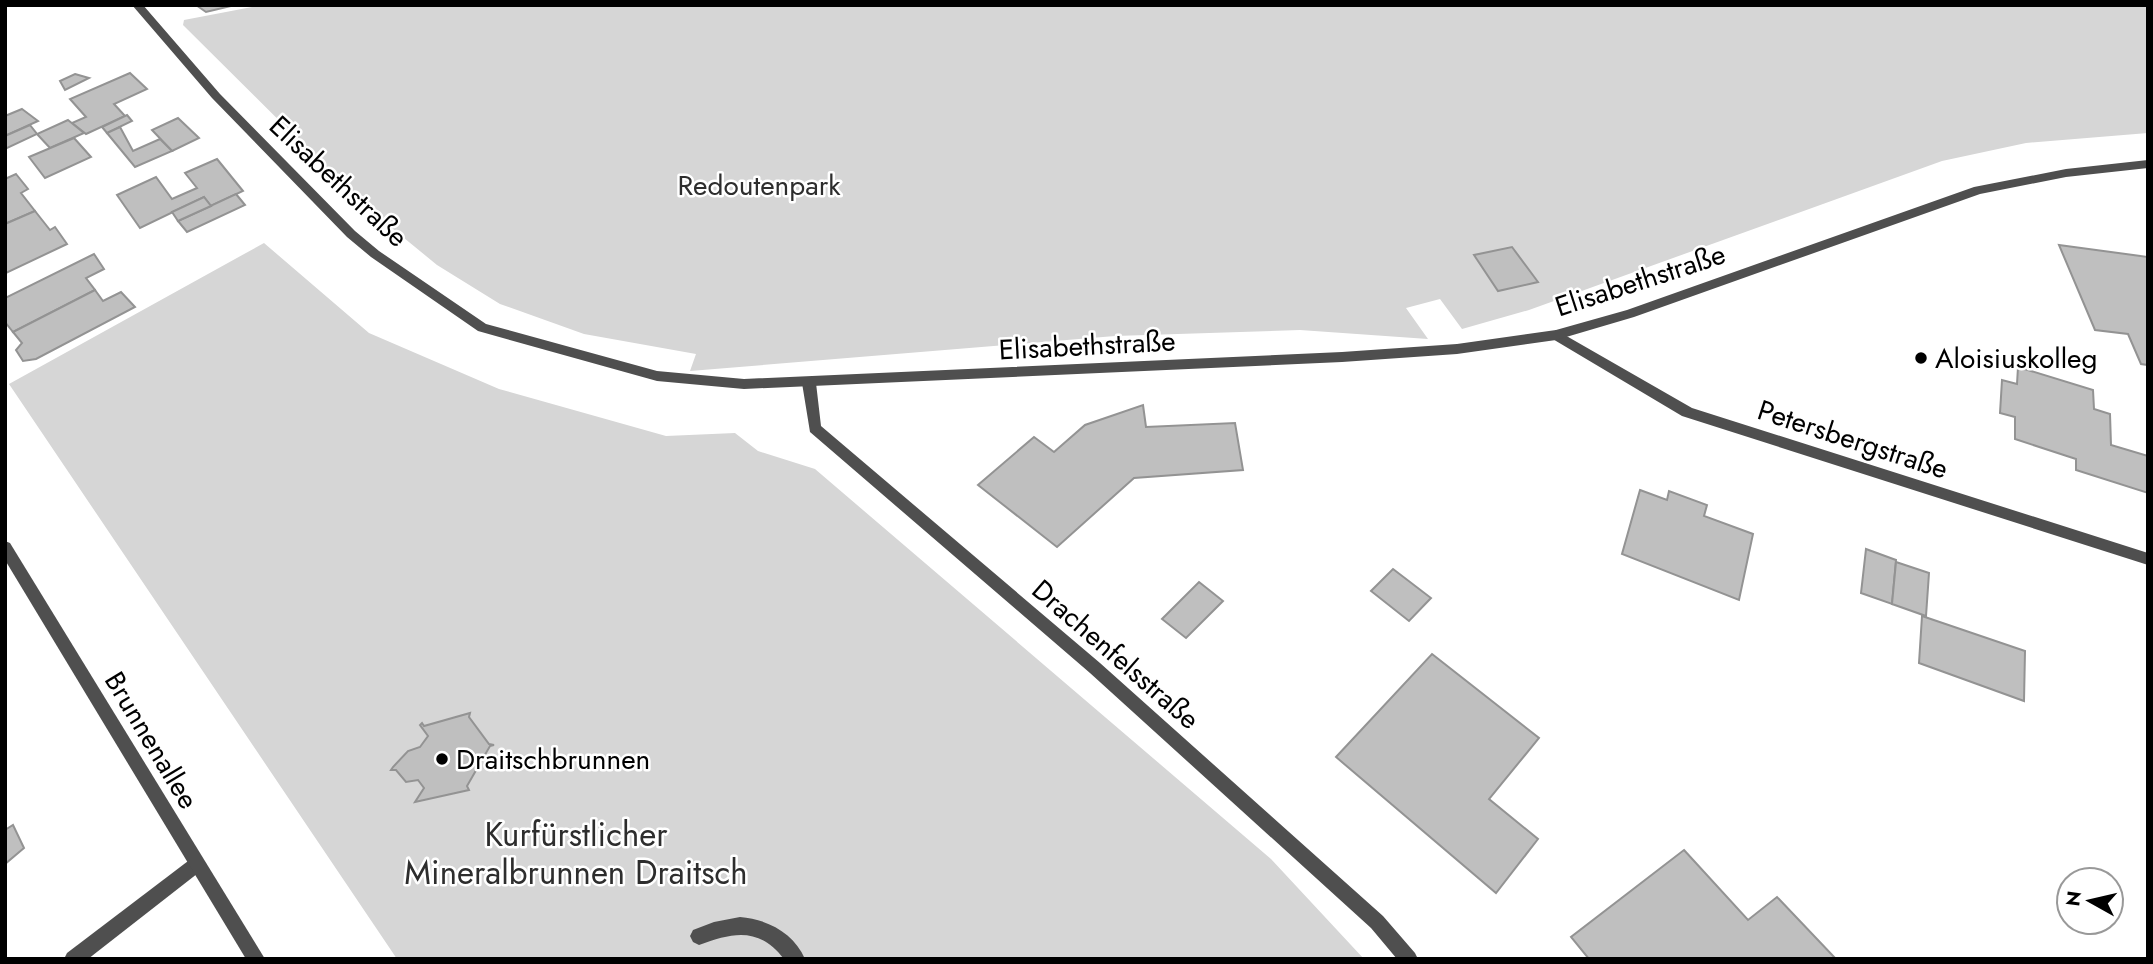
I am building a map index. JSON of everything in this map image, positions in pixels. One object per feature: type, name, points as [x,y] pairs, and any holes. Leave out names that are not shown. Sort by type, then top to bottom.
[{"type":"street","name":"Elisabethstraße","points":[[137,5],[216,96],[351,234],[375,254],[482,328],[657,376],[744,384],[1342,357],[1457,349],[1556,335],[1630,313],[1978,190],[2067,173],[2148,163]]},
{"type":"street","name":"Petersbergstraße","points":[[1556,335],[1687,412],[2148,559]]},
{"type":"street","name":"Drachenfelsstraße","points":[[809,383],[815,428],[1094,668],[1377,922],[1409,959]]},
{"type":"street","name":"Brunnenallee","points":[[5,547],[256,959]]},
{"type":"street","points":[[74,959],[196,864]]},
{"type":"street","points":[[699,936],[727,925],[759,926],[787,946],[796,959]]},
{"type":"green space","name":"Redoutenpark","points":[[262,5],[2148,5],[2148,133],[2026,143],[1942,161],[1529,310],[1462,329],[1440,299],[1406,308],[1428,339],[1300,330],[1115,336],[690,371],[696,354],[584,334],[500,304],[437,265],[365,206],[183,25],[184,20]]},
{"type":"green space","name":"Kurfürstlicher Mineralbrunnen Draitsch","points":[[264,243],[369,333],[499,389],[666,436],[735,433],[758,451],[815,469],[1271,859],[1364,959],[397,959],[9,384]]},
{"type":"building","points":[[196,5],[235,5],[206,12]]},
{"type":"building","points":[[130,73],[147,89],[114,104],[125,116],[86,134],[72,123],[86,117],[70,99]]},
{"type":"building","points":[[75,74],[89,78],[65,90],[60,81]]},
{"type":"building","points":[[22,109],[38,121],[5,136],[5,116]]},
{"type":"building","points":[[127,115],[132,121],[107,133],[102,127]]},
{"type":"building","points":[[178,118],[199,138],[172,151],[152,130]]},
{"type":"building","points":[[68,120],[84,133],[50,148],[37,134]]},
{"type":"building","points":[[30,125],[37,134],[5,149],[5,136]]},
{"type":"building","points":[[120,127],[133,151],[160,139],[172,151],[135,167],[107,133]]},
{"type":"building","points":[[74,138],[91,157],[45,178],[29,157]]},
{"type":"building","points":[[217,159],[243,191],[211,206],[204,197],[140,228],[117,195],[156,177],[172,199],[197,188],[185,173]]},
{"type":"building","points":[[16,174],[28,189],[21,193],[35,211],[5,224],[5,179]]},
{"type":"building","points":[[236,194],[245,205],[187,232],[178,221]]},
{"type":"building","points":[[204,197],[211,206],[178,221],[172,212]]},
{"type":"building","points":[[35,211],[50,230],[55,227],[67,244],[6,273],[5,224]]},
{"type":"building","points":[[2059,245],[2148,257],[2148,365],[2141,364],[2128,334],[2095,330]]},
{"type":"building","points":[[1512,247],[1538,282],[1498,291],[1474,255]]},
{"type":"building","points":[[94,254],[104,269],[86,278],[95,290],[13,332],[5,322],[5,298]]},
{"type":"building","points":[[95,290],[103,301],[121,292],[135,307],[36,359],[23,361],[16,350],[22,343],[13,332]]},
{"type":"building","points":[[2018,367],[2093,390],[2094,409],[2110,414],[2111,445],[2148,456],[2148,493],[2076,470],[2076,459],[2015,439],[2015,417],[2000,413],[2002,380],[2017,384]]},
{"type":"building","points":[[1143,405],[1146,427],[1235,423],[1243,470],[1134,478],[1057,547],[978,485],[1034,437],[1054,452],[1085,425]]},
{"type":"building","points":[[1640,490],[1667,500],[1669,491],[1707,505],[1704,516],[1753,534],[1739,600],[1622,554]]},
{"type":"building","points":[[1866,549],[1896,560],[1892,604],[1861,593]]},
{"type":"building","points":[[1896,562],[1929,573],[1926,616],[1892,604]]},
{"type":"building","points":[[1393,569],[1431,598],[1409,621],[1371,591]]},
{"type":"building","points":[[1199,582],[1223,601],[1186,638],[1162,619]]},
{"type":"building","points":[[1922,616],[2025,651],[2024,701],[1919,663]]},
{"type":"building","points":[[1432,654],[1539,738],[1489,799],[1538,839],[1496,893],[1336,757]]},
{"type":"building","name":"Draitschbrunnen","points":[[470,713],[469,717],[489,744],[494,745],[490,746],[467,786],[469,790],[415,802],[424,788],[418,780],[406,782],[396,770],[391,770],[408,751],[420,747],[428,736],[420,725],[422,723],[424,726]]},
{"type":"building","points":[[13,825],[24,848],[5,864],[5,830]]},
{"type":"building","points":[[1684,850],[1748,920],[1777,897],[1836,959],[1589,959],[1571,937]]},
{"type":"place","name":"Aloisiuskolleg","points":[[1921,358]]},
{"type":"place","name":"Draitschbrunnen","points":[[442,759]]}]
